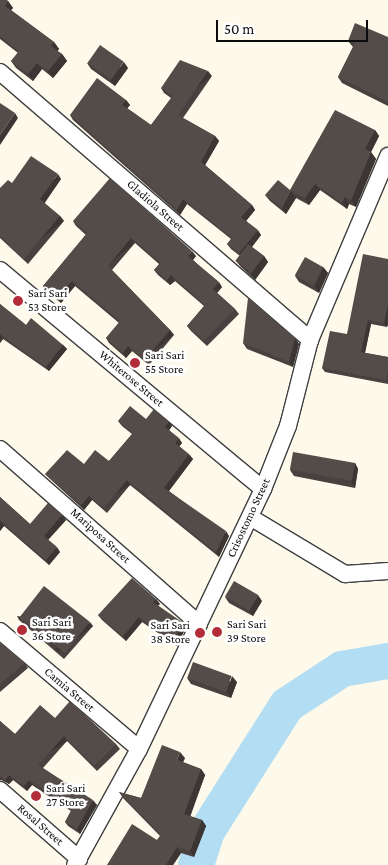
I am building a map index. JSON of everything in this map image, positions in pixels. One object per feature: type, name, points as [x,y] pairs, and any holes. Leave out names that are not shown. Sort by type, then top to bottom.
[{"type":"street","name":"Gladiola Street","points":[[0,72],[310,340]]},
{"type":"street","name":"Crisostomo Street","points":[[77,862],[139,749],[263,489],[288,426],[310,340],[388,156]]},
{"type":"street","name":"Whiterose Street","points":[[0,270],[263,489]]},
{"type":"street","name":"Mariposa Street","points":[[0,449],[199,624]]},
{"type":"street","points":[[250,517],[345,574],[388,571]]},
{"type":"street","name":"Camia Street","points":[[0,631],[139,749]]},
{"type":"street","name":"Rosal Street","points":[[0,790],[77,862]]},
{"type":"building","points":[[0,0],[7,0],[5,6],[54,42],[51,46],[62,54],[48,71],[37,63],[28,74],[11,61],[19,51],[0,36]]},
{"type":"building","points":[[355,23],[388,37],[388,102],[338,77],[355,43],[348,41]]},
{"type":"building","points":[[100,45],[124,62],[111,80],[87,63]]},
{"type":"building","points":[[180,60],[208,71],[178,115],[215,136],[201,162],[252,205],[241,217],[258,230],[239,253],[227,244],[232,238],[183,199],[177,210],[70,115],[97,78],[126,100],[122,105],[151,125],[173,96],[161,88]]},
{"type":"building","points":[[0,103],[15,113],[0,135]]},
{"type":"building","points":[[335,110],[375,130],[365,149],[371,152],[351,200],[345,197],[342,203],[315,184],[305,198],[291,191],[282,208],[265,195],[278,180],[290,190]]},
{"type":"building","points":[[31,156],[58,174],[40,199],[60,216],[24,259],[0,236],[0,188],[8,180],[12,183]]},
{"type":"building","points":[[110,178],[192,251],[188,256],[219,282],[213,289],[235,309],[204,341],[187,326],[205,305],[171,275],[167,280],[154,270],[161,263],[131,238],[108,266],[170,330],[145,360],[128,346],[123,353],[106,338],[120,321],[72,281],[57,298],[43,286],[87,233],[73,221]]},
{"type":"building","points":[[248,244],[264,256],[251,273],[235,261]]},
{"type":"building","points":[[363,254],[388,259],[388,304],[384,323],[368,320],[361,352],[388,357],[386,380],[322,368],[330,331],[347,334]]},
{"type":"building","points":[[305,257],[323,267],[313,286],[295,275]]},
{"type":"building","points":[[248,298],[295,338],[289,362],[243,343]]},
{"type":"building","points":[[0,304],[26,325],[31,318],[63,345],[46,367],[0,334]]},
{"type":"building","points":[[130,406],[146,419],[154,409],[169,422],[165,427],[179,438],[175,443],[189,454],[164,488],[226,531],[216,552],[127,480],[104,508],[89,496],[81,505],[45,474],[67,450],[84,464],[95,450],[109,461],[133,433],[118,421]]},
{"type":"building","points":[[293,452],[355,463],[352,481],[290,470]]},
{"type":"building","points":[[0,497],[30,524],[48,503],[62,515],[44,536],[57,547],[46,560],[0,522]]},
{"type":"building","points":[[132,578],[156,599],[153,602],[182,622],[174,641],[139,617],[123,636],[98,615]]},
{"type":"building","points":[[234,581],[258,595],[249,611],[225,597]]},
{"type":"building","points":[[44,586],[90,622],[65,653],[19,618]]},
{"type":"building","points":[[0,644],[25,663],[0,684]]},
{"type":"building","points":[[193,662],[232,676],[226,692],[187,678]]},
{"type":"building","points":[[70,701],[116,744],[94,766],[64,736],[38,765],[93,800],[77,829],[65,822],[72,809],[29,780],[24,786],[9,775],[5,780],[0,776],[0,721],[15,734],[40,705],[55,718]]},
{"type":"building","points":[[162,745],[180,752],[177,760],[201,769],[184,814],[202,820],[190,851],[177,847],[166,865],[107,865],[132,824],[157,840],[161,835],[119,792],[141,798]]},
{"type":"waterway","points":[[196,865],[207,831],[287,705],[342,669],[388,661]]},
{"type":"place","name":"Sari Sari 53 Store","points":[[18,301]]},
{"type":"place","name":"Sari Sari 55 Store","points":[[135,363]]},
{"type":"place","name":"Sari Sari 36 Store","points":[[22,630]]},
{"type":"place","name":"Sari Sari 39 Store","points":[[217,632]]},
{"type":"place","name":"Sari Sari 38 Store","points":[[200,633]]},
{"type":"place","name":"Sari Sari 27 Store","points":[[36,796]]}]
